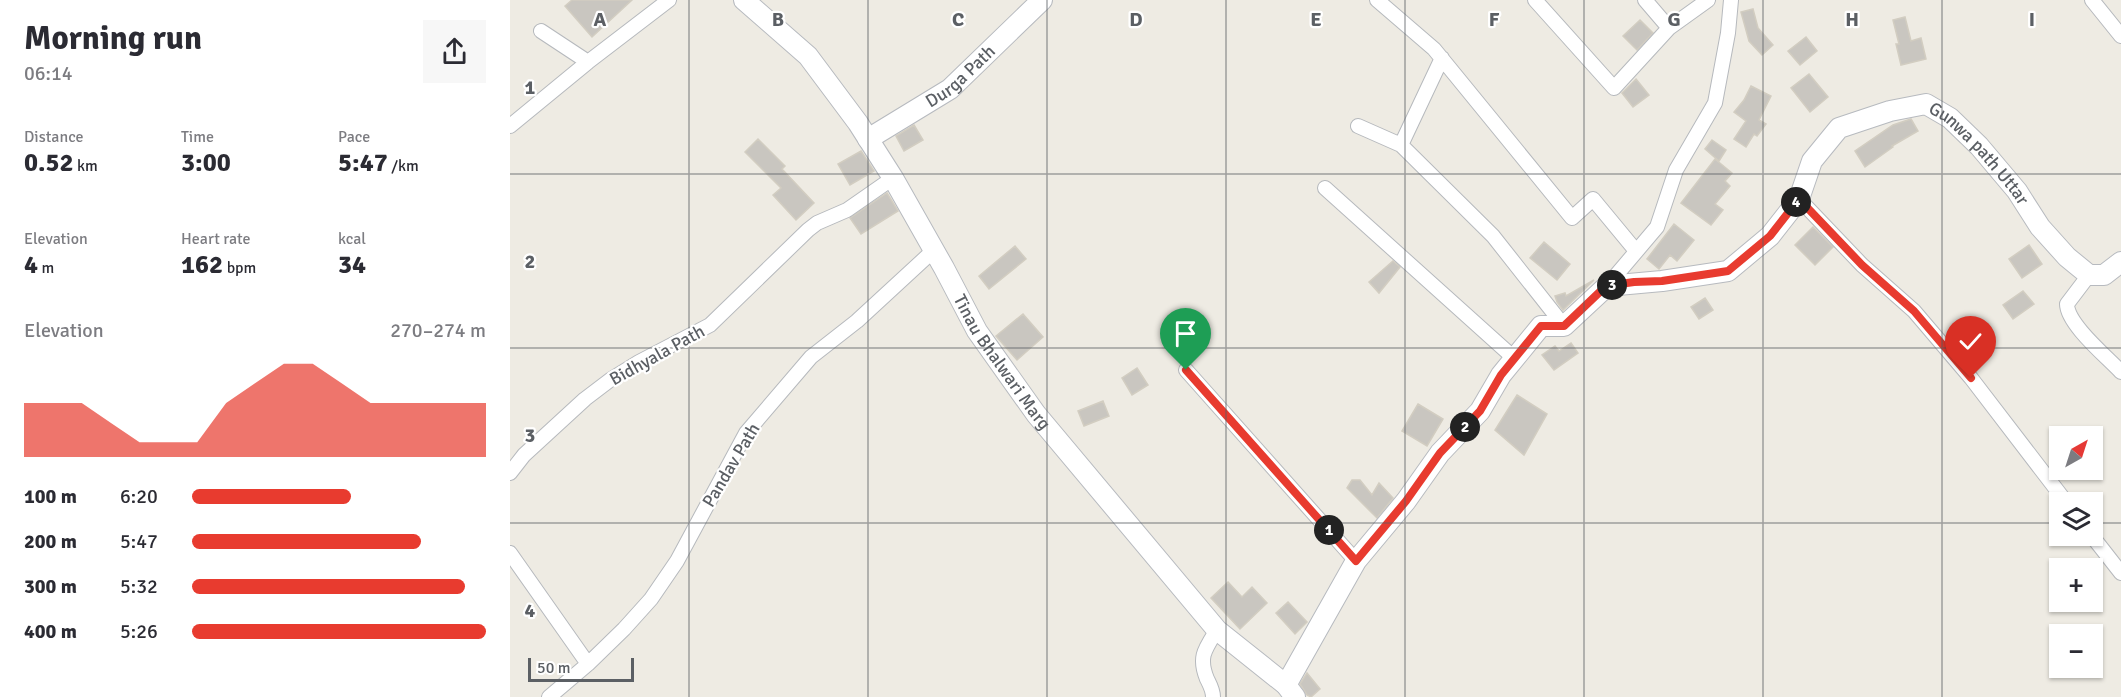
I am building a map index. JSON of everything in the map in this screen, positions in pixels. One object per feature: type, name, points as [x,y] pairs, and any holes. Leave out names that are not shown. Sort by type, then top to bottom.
[{"type":"street","points":[[510,126],[669,0]]},
{"type":"street","name":"Tinau Bhalwari Marg","points":[[744,0],[808,56],[868,139],[934,250],[977,331],[1036,414],[1217,630],[1290,691]]},
{"type":"street","name":"Durga Path","points":[[868,139],[950,89],[1042,0]]},
{"type":"street","points":[[1377,0],[1434,49],[1572,218],[1593,199],[1636,251]]},
{"type":"street","points":[[1535,0],[1614,88],[1669,28],[1708,0]]},
{"type":"street","points":[[1645,0],[1669,28]]},
{"type":"street","points":[[1290,691],[1356,561],[1406,501],[1440,453],[1480,411],[1514,358],[1541,326],[1564,326],[1606,286],[1657,227],[1676,170],[1715,103],[1728,33],[1731,0]]},
{"type":"street","points":[[2092,0],[2121,36]]},
{"type":"street","points":[[541,31],[588,62]]},
{"type":"street","points":[[1401,145],[1442,58]]},
{"type":"street","name":"Gunwa path Uttar","points":[[1606,286],[1662,281],[1728,271],[1770,236],[1799,199],[1812,161],[1839,128],[1890,111],[1926,104],[1950,118],[1979,146],[2017,192],[2040,227],[2067,257],[2089,275]]},
{"type":"street","points":[[1358,126],[1401,145],[1493,236],[1564,326]]},
{"type":"street","name":"Bidhyala Path","points":[[510,473],[524,455],[585,399],[639,362],[710,325],[808,230],[817,223],[847,210],[893,178]]},
{"type":"street","points":[[1325,188],[1514,358]]},
{"type":"street","points":[[1799,199],[1862,265],[1914,311],[1971,378],[2058,492]]},
{"type":"street","name":"Pandav Path","points":[[549,697],[588,664],[651,599],[677,561],[746,433],[811,357],[857,321],[934,250]]},
{"type":"street","points":[[2121,262],[2104,275],[2089,275],[2067,304],[2067,310],[2073,321],[2121,372]]},
{"type":"street","points":[[1186,370],[1356,561]]},
{"type":"street","points":[[2100,546],[2121,573]]},
{"type":"street","points":[[510,553],[588,664]]},
{"type":"street","points":[[1213,697],[1202,661],[1205,649],[1217,630]]},
{"type":"building","points":[[572,0],[632,0],[592,37],[565,6]]},
{"type":"building","points":[[1753,9],[1758,28],[1773,45],[1762,55],[1749,41],[1741,12]]},
{"type":"building","points":[[1905,17],[1911,41],[1921,38],[1926,59],[1901,65],[1893,20]]},
{"type":"building","points":[[1640,20],[1653,33],[1637,50],[1623,36]]},
{"type":"building","points":[[1806,37],[1817,51],[1800,65],[1788,51]]},
{"type":"building","points":[[1809,74],[1828,97],[1810,112],[1791,88]]},
{"type":"building","points":[[1636,79],[1649,95],[1633,107],[1622,93]]},
{"type":"building","points":[[1751,86],[1771,96],[1759,120],[1766,124],[1757,136],[1754,134],[1746,147],[1734,139],[1746,121],[1734,112],[1744,100]]},
{"type":"building","points":[[1911,119],[1918,131],[1892,146],[1865,167],[1855,151],[1893,125]]},
{"type":"building","points":[[914,125],[923,140],[904,151],[896,136]]},
{"type":"building","points":[[758,139],[785,166],[782,169],[814,203],[796,220],[773,195],[781,188],[745,152]]},
{"type":"building","points":[[1712,140],[1726,150],[1719,161],[1705,149]]},
{"type":"building","points":[[861,151],[874,171],[850,185],[838,164]]},
{"type":"building","points":[[1715,159],[1732,173],[1725,181],[1730,186],[1715,204],[1723,210],[1711,225],[1681,203]]},
{"type":"building","points":[[887,193],[898,211],[861,234],[850,218]]},
{"type":"building","points":[[1674,224],[1694,240],[1677,261],[1670,255],[1659,269],[1647,259]]},
{"type":"building","points":[[1813,227],[1833,247],[1815,265],[1795,245]]},
{"type":"building","points":[[1544,242],[1570,264],[1557,280],[1530,258]]},
{"type":"building","points":[[2029,245],[2042,264],[2022,278],[2009,259]]},
{"type":"building","points":[[1015,246],[1026,259],[989,289],[979,276]]},
{"type":"building","points":[[1393,261],[1400,267],[1379,293],[1369,282]]},
{"type":"building","points":[[1594,280],[1563,310],[1555,296],[1565,293],[1566,296]]},
{"type":"building","points":[[2023,291],[2034,304],[2013,319],[2003,305]]},
{"type":"building","points":[[1705,298],[1713,310],[1699,319],[1691,307]]},
{"type":"building","points":[[1023,314],[1043,337],[1017,360],[996,336]]},
{"type":"building","points":[[1571,343],[1578,353],[1554,370],[1542,355],[1555,346],[1559,351]]},
{"type":"building","points":[[1137,368],[1148,385],[1132,395],[1122,378]]},
{"type":"building","points":[[1517,395],[1547,414],[1524,455],[1495,430]]},
{"type":"building","points":[[1103,401],[1109,416],[1084,426],[1078,411]]},
{"type":"building","points":[[1418,404],[1443,419],[1427,446],[1402,431]]},
{"type":"building","points":[[1352,480],[1360,480],[1372,495],[1379,483],[1393,498],[1377,518],[1347,488]]},
{"type":"building","points":[[1228,582],[1242,597],[1252,587],[1267,603],[1240,629],[1211,598]]},
{"type":"building","points":[[1288,602],[1307,622],[1295,634],[1276,613]]},
{"type":"building","points":[[1307,673],[1320,689],[1311,697],[1300,684]]},
{"type":"route","points":[[1186,370],[1356,561],[1406,501],[1440,453],[1480,411],[1501,375],[1541,326],[1564,326],[1606,286],[1662,281],[1728,271],[1770,236],[1799,199],[1862,265],[1914,311],[1971,378]]}]
